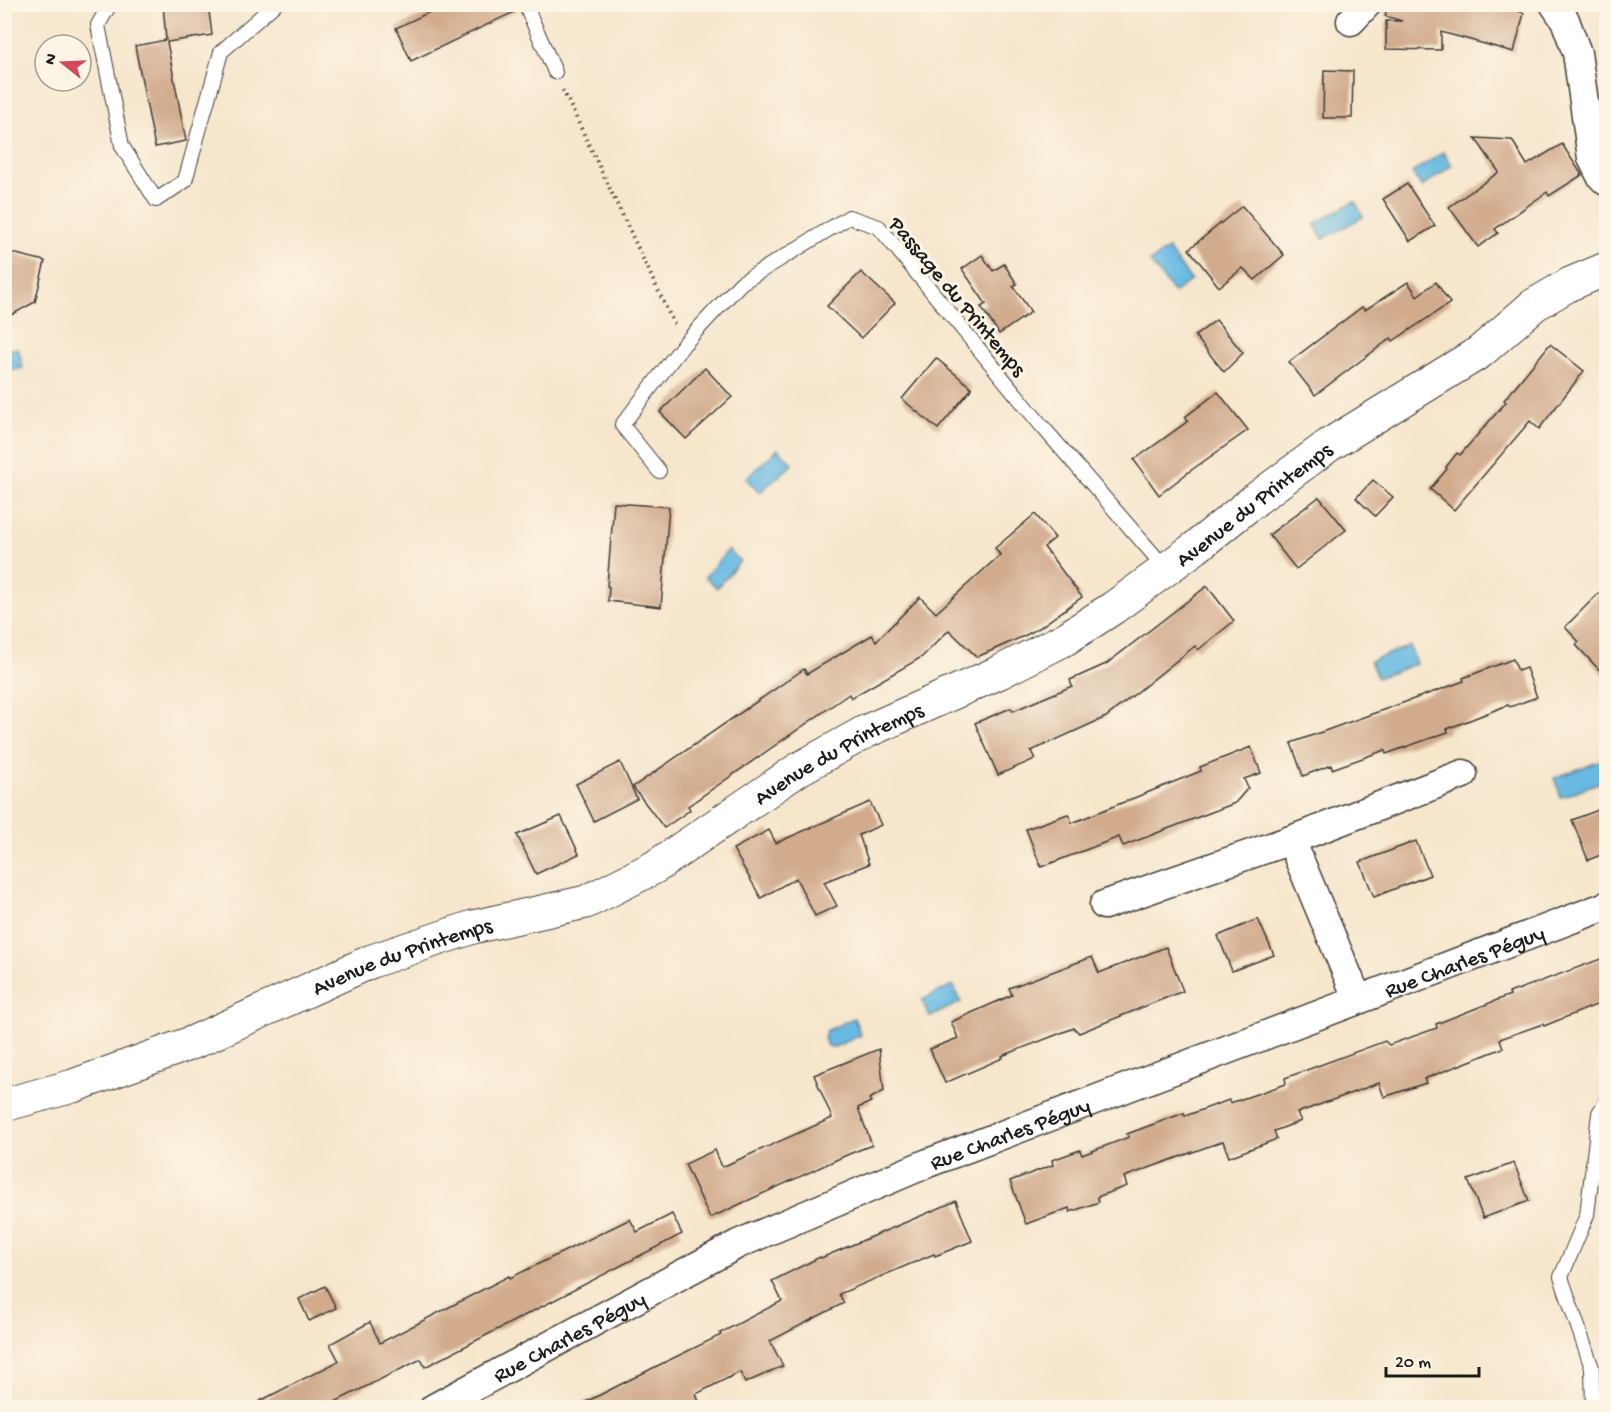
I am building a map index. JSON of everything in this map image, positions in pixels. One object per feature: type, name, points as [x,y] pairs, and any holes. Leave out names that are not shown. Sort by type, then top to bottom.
[{"type":"street","points":[[1554,4],[1564,20],[1577,53],[1592,158],[1606,181]]},
{"type":"street","name":"Avenue du Printemps","points":[[4,1105],[73,1086],[194,1042],[372,961],[472,927],[586,902],[655,867],[799,769],[865,732],[1000,672],[1065,639],[1113,608],[1195,548],[1329,445],[1480,352],[1534,305],[1570,284],[1606,269]]},
{"type":"street","points":[[1104,905],[1291,840],[1463,774]]},
{"type":"street","points":[[1291,840],[1358,1000]]},
{"type":"street","name":"Rue Charles Péguy","points":[[434,1407],[738,1244],[928,1163],[1606,906]]},
{"type":"lane","points":[[110,4],[98,25],[122,146],[156,200],[185,181],[221,52],[275,4]]},
{"type":"lane","points":[[525,4],[555,72]]},
{"type":"lane","name":"Passage du Printemps","points":[[658,471],[622,425],[684,344],[741,283],[849,218],[879,227],[1041,425],[1166,569]]},
{"type":"lane","points":[[1593,1407],[1592,1368],[1561,1277],[1587,1215],[1599,1113],[1606,1102]]},
{"type":"path","points":[[555,72],[684,344]]},
{"type":"water","points":[[1443,152],[1452,165],[1422,187],[1412,173]]},
{"type":"water","points":[[1355,201],[1363,217],[1323,239],[1314,224]]},
{"type":"water","points":[[1168,249],[1191,280],[1174,293],[1150,262]]},
{"type":"water","points":[[18,348],[23,368],[5,372],[5,351]]},
{"type":"water","points":[[778,449],[793,464],[759,493],[746,478]]},
{"type":"water","points":[[728,550],[740,561],[717,588],[705,577]]},
{"type":"water","points":[[1410,646],[1416,664],[1377,678],[1370,661]]},
{"type":"water","points":[[1603,760],[1606,780],[1561,797],[1554,778]]},
{"type":"water","points":[[953,985],[961,1002],[930,1017],[922,1000]]},
{"type":"water","points":[[854,1018],[861,1035],[834,1047],[827,1046],[824,1038],[826,1031]]},
{"type":"building","points":[[163,4],[208,4],[212,35],[167,42],[186,141],[155,147],[135,46],[166,40]]},
{"type":"building","points":[[446,4],[516,4],[518,10],[411,61],[396,28]]},
{"type":"building","points":[[1482,4],[1497,4],[1524,13],[1514,52],[1441,32],[1441,50],[1386,49],[1386,21],[1402,21],[1385,16],[1387,8],[1481,9]]},
{"type":"building","points":[[1324,70],[1353,71],[1352,118],[1323,118]]},
{"type":"building","points":[[1475,138],[1512,140],[1527,165],[1562,144],[1582,175],[1549,196],[1547,192],[1495,229],[1498,233],[1478,247],[1449,207],[1499,172]]},
{"type":"building","points":[[1407,184],[1435,226],[1410,241],[1383,199]]},
{"type":"building","points":[[1242,206],[1284,255],[1255,280],[1243,268],[1219,287],[1189,249]]},
{"type":"building","points":[[4,251],[45,261],[35,302],[4,319]]},
{"type":"building","points":[[982,255],[993,271],[1004,264],[1017,284],[1013,286],[1031,312],[999,334],[981,307],[986,304],[962,269]]},
{"type":"building","points":[[861,272],[895,303],[861,338],[827,306]]},
{"type":"building","points":[[1408,282],[1417,296],[1436,282],[1450,303],[1393,341],[1391,338],[1315,395],[1289,362],[1362,307],[1365,310]]},
{"type":"building","points":[[1216,320],[1243,353],[1224,372],[1195,336]]},
{"type":"building","points":[[1550,344],[1584,371],[1539,429],[1530,421],[1454,510],[1430,489],[1457,453],[1460,455],[1506,402],[1504,400]]},
{"type":"building","points":[[936,358],[972,388],[938,429],[902,399]]},
{"type":"building","points":[[705,368],[732,397],[686,439],[660,412]]},
{"type":"building","points":[[1218,392],[1248,430],[1159,495],[1134,460],[1188,421],[1185,417]]},
{"type":"building","points":[[1373,480],[1393,497],[1375,516],[1356,498]]},
{"type":"building","points":[[1319,497],[1346,530],[1296,569],[1269,535]]},
{"type":"building","points":[[614,503],[669,507],[661,607],[608,601],[609,587],[607,586]]},
{"type":"building","points":[[1035,514],[1055,538],[1044,547],[1082,597],[1039,628],[977,657],[949,630],[922,657],[851,698],[849,694],[688,806],[690,810],[664,828],[633,787],[804,669],[807,674],[872,635],[876,641],[920,597],[936,613],[1000,555],[995,548]]},
{"type":"building","points":[[1207,586],[1234,621],[1198,650],[1195,646],[1106,717],[1031,751],[1035,759],[998,775],[975,723],[1011,708],[1013,711],[1072,686],[1070,680],[1106,664]]},
{"type":"building","points":[[1606,586],[1606,677],[1576,645],[1579,642],[1565,627]]},
{"type":"building","points":[[1513,659],[1518,671],[1526,668],[1537,697],[1510,707],[1508,705],[1447,729],[1448,732],[1386,754],[1385,750],[1332,769],[1331,765],[1303,776],[1291,743],[1464,681],[1463,678]]},
{"type":"building","points":[[1251,747],[1261,773],[1244,779],[1248,788],[1235,803],[1123,846],[1119,837],[1041,867],[1026,829],[1068,814],[1072,823],[1201,771],[1200,767]]},
{"type":"building","points":[[620,762],[637,799],[594,821],[576,784]]},
{"type":"building","points":[[870,802],[881,825],[859,835],[869,864],[824,882],[837,906],[815,916],[796,878],[761,898],[733,849],[769,830],[776,843]]},
{"type":"building","points":[[1606,807],[1606,853],[1588,860],[1572,820]]},
{"type":"building","points":[[561,816],[579,854],[536,874],[517,835]]},
{"type":"building","points":[[1416,841],[1430,875],[1374,897],[1360,862]]},
{"type":"building","points":[[1258,919],[1274,955],[1232,971],[1218,936]]},
{"type":"building","points":[[1166,947],[1183,991],[1079,1033],[1074,1028],[1002,1056],[1003,1058],[945,1083],[930,1049],[958,1038],[951,1022],[1012,995],[1009,988],[1092,957],[1099,973]]},
{"type":"building","points":[[1606,957],[1606,1001],[1544,1026],[1543,1024],[1500,1039],[1503,1048],[1424,1079],[1426,1083],[1384,1097],[1379,1083],[1297,1113],[1301,1121],[1274,1131],[1277,1139],[1229,1157],[1223,1141],[1124,1177],[1127,1186],[1097,1197],[1099,1202],[1070,1212],[1069,1208],[1026,1224],[1010,1181],[1053,1165],[1052,1160],[1080,1150],[1082,1155],[1129,1137],[1127,1134],[1184,1113],[1185,1116],[1229,1100],[1230,1103],[1286,1084],[1285,1078],[1385,1041],[1389,1045],[1437,1028],[1436,1024],[1510,995],[1509,993]]},
{"type":"building","points":[[879,1049],[884,1091],[869,1099],[871,1102],[858,1108],[872,1145],[710,1218],[685,1164],[715,1150],[722,1167],[832,1118],[814,1075]]},
{"type":"building","points":[[1514,1163],[1529,1201],[1483,1218],[1468,1180]]},
{"type":"building","points":[[956,1201],[972,1241],[935,1256],[934,1254],[839,1294],[844,1303],[770,1341],[783,1366],[745,1383],[740,1372],[696,1394],[701,1407],[576,1407],[721,1335],[720,1333],[782,1301],[772,1281],[820,1257]]},
{"type":"building","points":[[672,1214],[682,1234],[425,1367],[421,1359],[325,1407],[248,1407],[339,1361],[330,1344],[370,1322],[380,1343],[509,1276],[510,1278],[630,1219],[637,1232]]},
{"type":"building","points":[[325,1286],[336,1308],[309,1321],[299,1299]]}]
